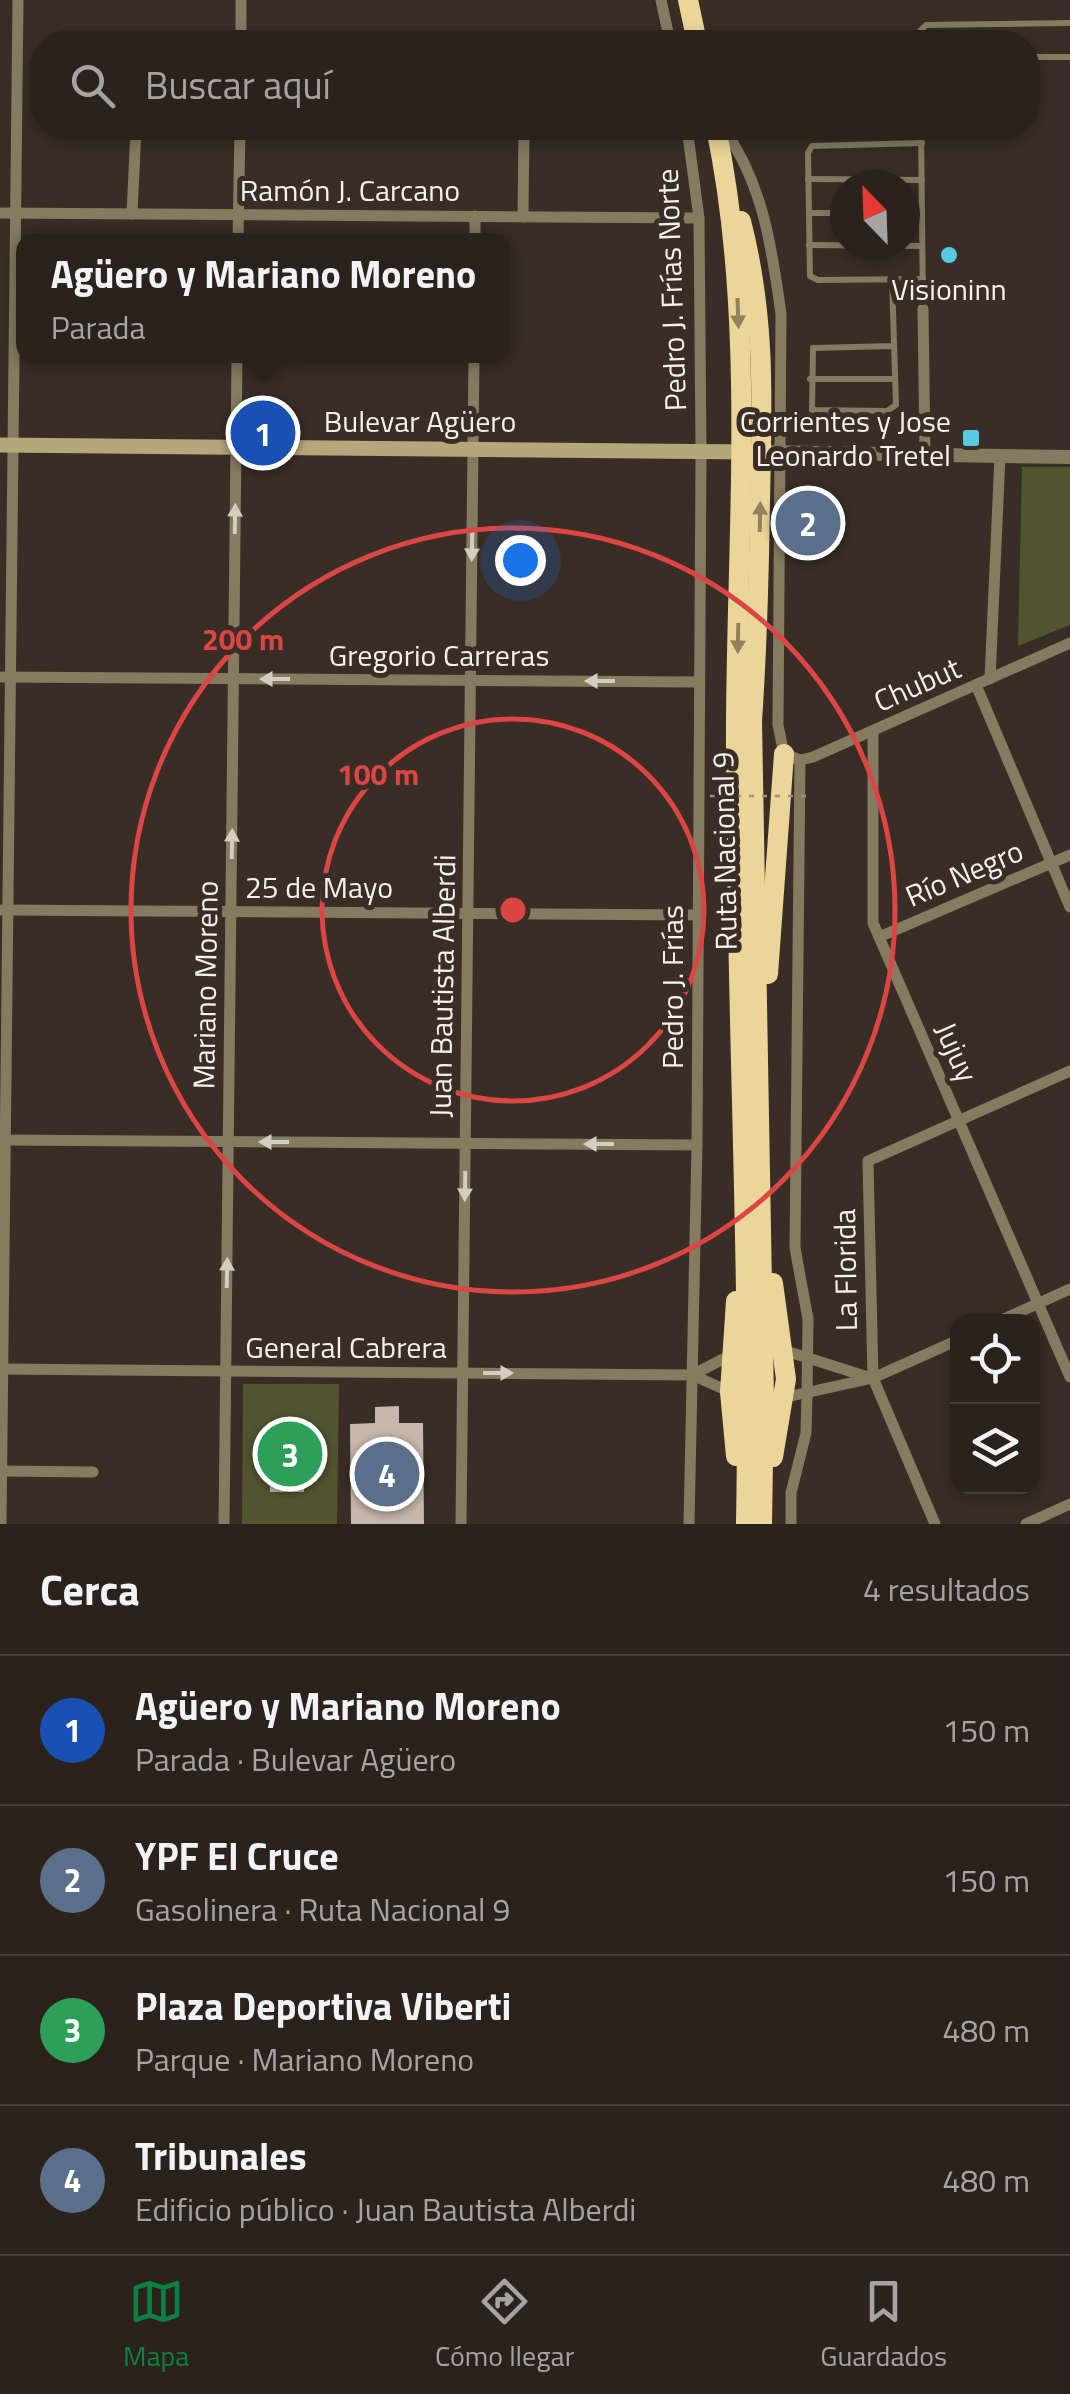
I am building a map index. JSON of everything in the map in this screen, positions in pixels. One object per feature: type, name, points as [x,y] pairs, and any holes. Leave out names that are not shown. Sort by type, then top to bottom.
[{"type":"highway","points":[[688,0],[694,30]]},
{"type":"highway","name":"Ruta Nacional 9","points":[[722,140],[737,294],[736,723],[746,1234],[756,1397]]},
{"type":"highway","name":"Ruta Nacional 9","points":[[727,181],[745,237],[759,310],[770,452],[752,721],[760,1206],[756,1397]]},
{"type":"highway","points":[[758,1075],[792,757]]},
{"type":"highway","points":[[746,1524],[738,1487],[756,1397],[786,1379],[760,1206]]},
{"type":"highway","points":[[746,1234],[731,1355],[756,1397],[762,1524]]},
{"type":"main road","name":"Bulevar Agüero","points":[[6,446],[770,452]]},
{"type":"street","points":[[1,1524],[6,446],[16,213],[18,0]]},
{"type":"street","points":[[241,0],[241,30]]},
{"type":"street","points":[[662,0],[668,30]]},
{"type":"street","points":[[132,214],[135,140]]},
{"type":"street","points":[[238,233],[240,140]]},
{"type":"street","points":[[523,216],[524,140]]},
{"type":"street","name":"Pedro J. Frías Norte","points":[[689,140],[699,218],[701,451]]},
{"type":"street","points":[[730,140],[757,192],[772,250],[781,314],[770,452],[778,725],[792,757],[796,1248],[808,1318],[806,1433],[791,1492],[791,1524]]},
{"type":"street","name":"Ramón J. Carcano","points":[[0,213],[699,218]]},
{"type":"street","points":[[475,216],[475,233]]},
{"type":"street","points":[[923,309],[925,454]]},
{"type":"street","name":"Mariano Moreno","points":[[224,1524],[237,363]]},
{"type":"street","name":"Juan Bautista Alberdi","points":[[460,1524],[474,363]]},
{"type":"street","name":"Pedro J. Frías","points":[[689,1524],[701,451]]},
{"type":"street","points":[[770,452],[1070,457]]},
{"type":"street","points":[[990,679],[1000,456]]},
{"type":"street","name":"Chubut","points":[[792,757],[874,732],[1070,644]]},
{"type":"street","name":"Gregorio Carreras","points":[[5,677],[698,682]]},
{"type":"street","points":[[976,684],[1070,908]]},
{"type":"street","name":"Jujuy","points":[[874,732],[871,908],[878,937],[1070,1376]]},
{"type":"street","name":"Río Negro","points":[[878,937],[1070,854]]},
{"type":"street","name":"25 de Mayo","points":[[4,910],[697,915]]},
{"type":"street","points":[[960,1120],[1070,1072]]},
{"type":"street","name":"La Florida","points":[[872,1378],[868,1161],[960,1120]]},
{"type":"street","points":[[3,1140],[696,1145]]},
{"type":"street","points":[[1015,1314],[1070,1289]]},
{"type":"street","points":[[692,1375],[756,1397],[807,1395],[872,1378],[950,1344]]},
{"type":"street","points":[[783,1350],[872,1378],[935,1524]]},
{"type":"street","points":[[692,1375],[731,1355]]},
{"type":"street","name":"General Cabrera","points":[[1,1369],[692,1375]]},
{"type":"street","points":[[2,1470],[93,1472]]},
{"type":"street","points":[[1026,1524],[1070,1504]]},
{"type":"lane","points":[[921,30],[926,24],[1070,24]]},
{"type":"lane","points":[[1040,56],[1070,57]]},
{"type":"lane","points":[[922,140],[923,309]]},
{"type":"lane","points":[[922,143],[812,146],[808,153],[808,179],[813,280],[923,280]]},
{"type":"lane","points":[[808,179],[922,180]]},
{"type":"lane","points":[[809,213],[830,212]]},
{"type":"lane","points":[[809,245],[922,246]]},
{"type":"lane","points":[[892,280],[896,406],[892,410],[812,410],[812,348],[894,346]]},
{"type":"lane","points":[[810,379],[895,379]]},
{"type":"path","points":[[710,796],[808,796]]},
{"type":"green space","points":[[1022,467],[1070,467],[1070,625],[1018,646]]},
{"type":"green space","points":[[243,1384],[339,1384],[337,1524],[242,1524]]},
{"type":"building","points":[[399,1406],[399,1423],[423,1423],[424,1524],[351,1524],[350,1424],[375,1423],[375,1407]]},
{"type":"building","points":[[270,1440],[304,1440],[304,1492],[270,1492]]},
{"type":"place","name":"Visioninn","points":[[949,255]]},
{"type":"place","name":"Agüero y Mariano Moreno","points":[[263,433]]},
{"type":"place","name":"Corrientes y Jose Leonardo Tretel","points":[[971,438]]},
{"type":"place","name":"YPF El Cruce","points":[[808,523]]},
{"type":"place","name":"Plaza Deportiva Viberti","points":[[290,1454]]},
{"type":"place","name":"Tribunales","points":[[387,1474]]}]
